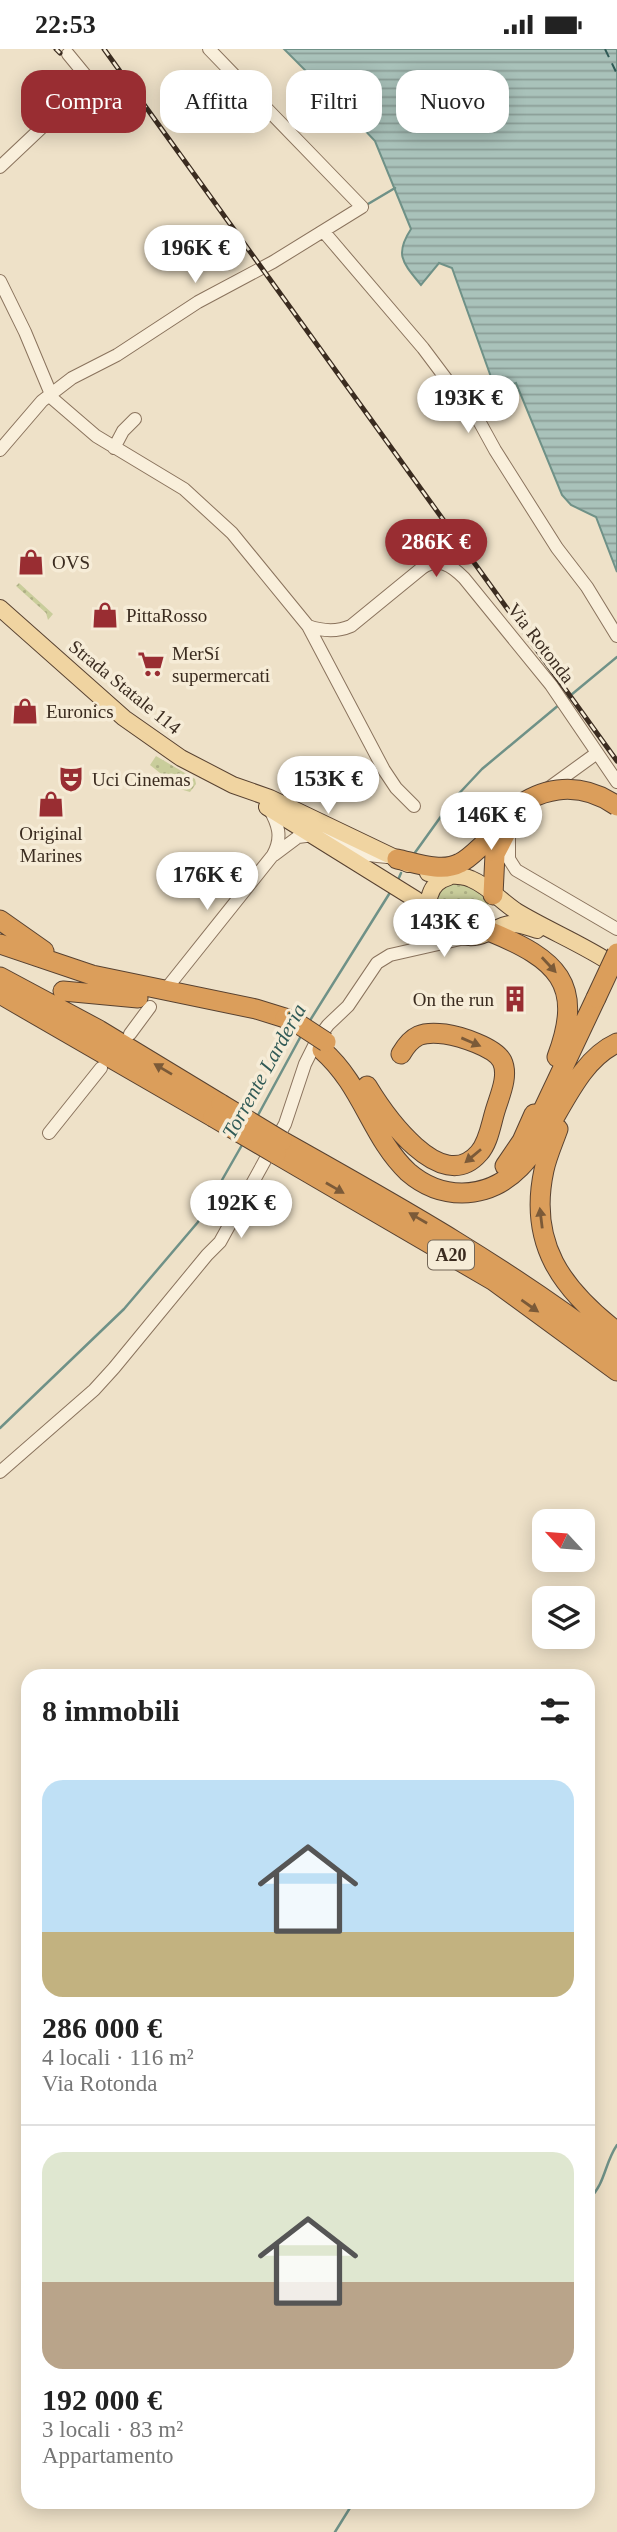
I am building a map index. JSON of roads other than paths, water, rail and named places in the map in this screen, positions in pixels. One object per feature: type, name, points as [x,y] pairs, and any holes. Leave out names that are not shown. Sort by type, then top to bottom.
[{"type":"highway","points":[[397,859],[435,867],[453,866],[491,838],[528,799],[558,789],[587,792],[617,806]]},
{"type":"highway","points":[[493,895],[495,853],[506,823],[527,810],[557,800],[586,802],[617,821]]},
{"type":"highway","points":[[454,876],[478,859],[491,838]]},
{"type":"highway","points":[[0,920],[30,943],[79,971]]},
{"type":"highway","points":[[492,930],[528,948],[550,964],[564,988],[568,1005],[568,1022],[558,1055],[527,1130],[505,1166]]},
{"type":"highway","points":[[0,944],[79,971],[152,989],[256,1009],[283,1023]]},
{"type":"highway","points":[[617,953],[579,1059],[544,1170],[540,1201],[543,1230],[552,1259],[564,1281],[580,1301],[617,1332]]},
{"type":"highway","name":"A20","points":[[0,977],[99,1030],[211,1110]]},
{"type":"highway","points":[[372,1095],[383,1119],[399,1143],[415,1162],[431,1173],[457,1182],[493,1176],[526,1143],[601,1000],[617,978]]},
{"type":"highway","points":[[63,991],[124,995],[253,1019],[300,1024],[324,1046],[352,1064],[372,1095],[418,1149],[435,1161],[450,1166],[466,1163],[479,1153],[487,1138],[502,1086],[502,1062],[495,1053],[452,1035],[419,1034],[408,1042],[401,1054]]},
{"type":"highway","name":"A20","points":[[0,994],[279,1147],[427,1222],[501,1268],[617,1352]]},
{"type":"highway","points":[[0,1005],[24,1016],[166,1099],[211,1110]]},
{"type":"highway","points":[[324,1046],[352,1083],[394,1156],[415,1177],[438,1190],[472,1193],[500,1183],[516,1171],[532,1154],[594,1059],[617,1043]]},
{"type":"highway","name":"A20","points":[[279,1147],[494,1281],[617,1371]]},
{"type":"main road","name":"Strada Statale 114","points":[[0,608],[145,734],[181,758],[233,785]]},
{"type":"main road","points":[[233,785],[268,808],[431,874],[473,880],[526,916],[577,942],[617,967]]},
{"type":"main road","points":[[233,785],[270,798],[313,835],[415,899],[447,929],[469,937],[512,924],[527,926],[574,950],[617,978]]},
{"type":"main road","points":[[430,912],[428,900],[433,888],[442,879],[454,876]]},
{"type":"main road","points":[[492,930],[497,910],[493,895]]},
{"type":"street","points":[[0,450],[27,421],[34,409],[72,378],[117,355],[198,302],[324,232],[362,207],[209,49]]},
{"type":"street","points":[[68,54],[81,70]]},
{"type":"street","points":[[0,167],[36,133]]},
{"type":"street","points":[[324,232],[447,380],[462,390],[495,450],[550,538],[587,587],[617,636]]},
{"type":"street","points":[[0,281],[25,332],[50,395],[86,428],[114,448],[174,482],[220,520],[308,626],[384,770],[396,788],[414,806]]},
{"type":"street","points":[[114,448],[135,419]]},
{"type":"street","name":"Via Rotonda","points":[[308,626],[324,630],[339,630],[351,626],[422,568],[432,563],[443,563],[453,568],[551,685],[617,782]]},
{"type":"street","points":[[593,748],[584,764],[549,787],[523,810],[511,830],[508,853],[516,870],[617,929]]},
{"type":"street","points":[[268,808],[279,828],[279,847]]},
{"type":"street","points":[[166,989],[279,847],[295,817]]},
{"type":"street","points":[[279,847],[298,837],[313,835]]},
{"type":"street","points":[[413,949],[428,931],[430,912]]},
{"type":"street","points":[[0,1472],[94,1390],[220,1242],[285,1123],[308,1056],[321,1032],[348,1006],[381,960],[413,949],[469,937]]},
{"type":"street","points":[[130,1034],[150,1007]]},
{"type":"street","points":[[49,1133],[101,1068]]},
{"type":"water","points":[[284,49],[617,49],[617,572],[596,517],[571,505],[562,495],[516,383],[501,388],[491,377],[452,268],[439,263],[421,285],[405,264],[403,246],[411,229],[375,141],[368,133],[382,133],[382,70],[305,70]]},
{"type":"waterway","points":[[368,204],[395,188]]},
{"type":"waterway","name":"Torrente Larderia","points":[[565,700],[617,657]]},
{"type":"waterway","name":"Torrente Larderia","points":[[414,854],[452,801],[482,769],[560,704]]},
{"type":"waterway","name":"Torrente Larderia","points":[[398,880],[401,873]]},
{"type":"waterway","name":"Torrente Larderia","points":[[309,1022],[391,891]]},
{"type":"waterway","name":"Torrente Larderia","points":[[257,1117],[302,1034]]},
{"type":"waterway","name":"Torrente Larderia","points":[[0,1428],[124,1309],[198,1222],[242,1145]]},
{"type":"waterway","points":[[595,2192],[617,2145]]},
{"type":"waterway","points":[[335,2532],[349,2509]]},
{"type":"railway","points":[[56,49],[60,53]]},
{"type":"railway","points":[[104,49],[617,761]]},
{"type":"place","name":"OVS","points":[[31,562]]},
{"type":"place","name":"PittaRosso","points":[[105,615]]},
{"type":"place","name":"MerSí supermercati","points":[[151,664]]},
{"type":"place","name":"Euronics","points":[[25,711]]},
{"type":"place","name":"Uci Cinemas","points":[[71,779]]},
{"type":"place","name":"Original Marines","points":[[51,804]]},
{"type":"place","name":"On the run","points":[[515,999]]}]
